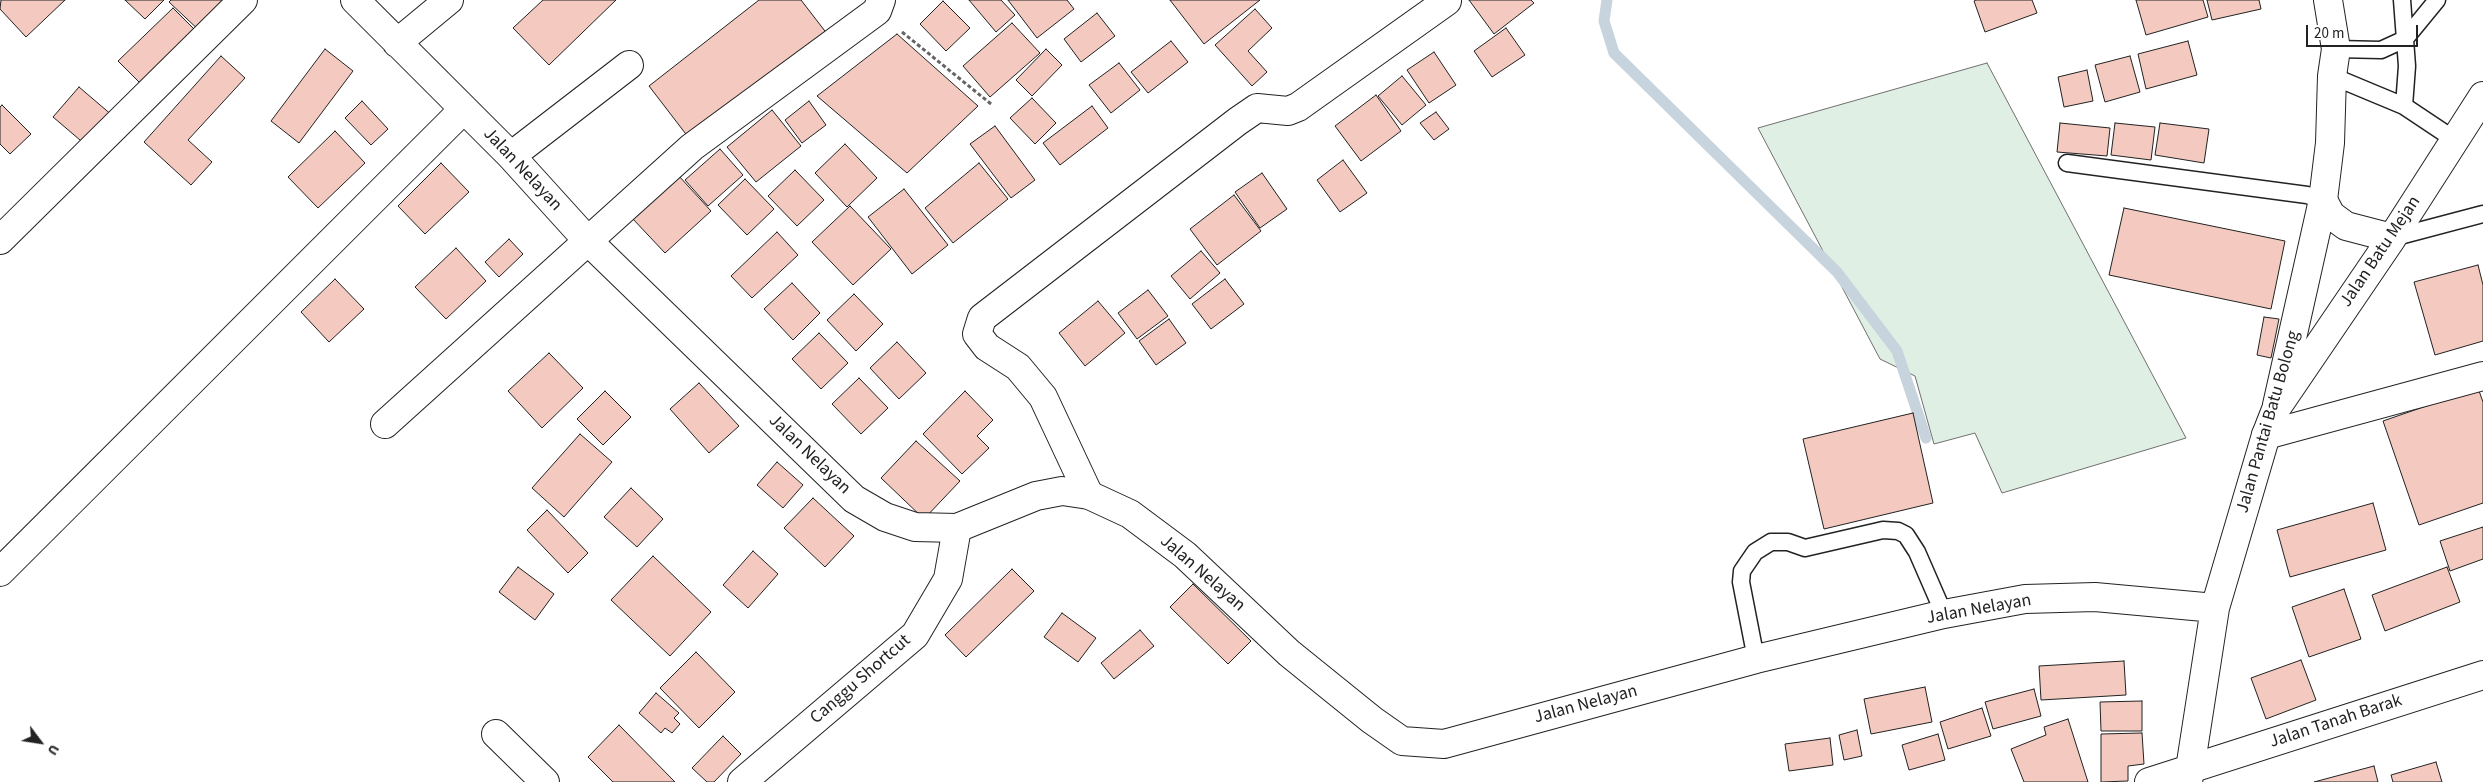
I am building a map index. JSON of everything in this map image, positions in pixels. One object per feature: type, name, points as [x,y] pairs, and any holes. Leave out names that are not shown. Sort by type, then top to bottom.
[{"type":"street","points":[[0,240],[243,0]]},
{"type":"street","name":"Jalan Nelayan","points":[[355,0],[511,156],[588,241],[854,499],[885,517],[915,527],[956,528],[1036,496],[1062,491],[1089,494],[1130,514],[1185,555],[1290,653],[1372,720],[1402,741],[1444,744],[1756,659],[1944,614],[2025,599],[2095,597],[2215,608]]},
{"type":"street","points":[[397,42],[449,0]]},
{"type":"street","name":"Jalan Pantai Batu Bolong","points":[[2189,775],[2215,608],[2266,435],[2277,406],[2323,200],[2330,143],[2332,76],[2336,49],[2328,0]]},
{"type":"street","points":[[1089,494],[1043,397],[1018,367],[987,347],[977,334],[982,318],[1257,108],[1288,112],[1298,107],[1447,1]]},
{"type":"street","points":[[385,424],[692,147],[879,6]]},
{"type":"street","points":[[511,156],[629,65]]},
{"type":"street","name":"Jalan Batu Mejan","points":[[2277,406],[2392,238],[2483,96]]},
{"type":"street","points":[[0,572],[464,109]]},
{"type":"street","points":[[2323,200],[2332,215],[2346,226],[2392,238]]},
{"type":"street","points":[[2266,435],[2483,376]]},
{"type":"street","name":"Canggu Shortcut","points":[[742,782],[914,635],[948,579],[956,528]]},
{"type":"street","name":"Jalan Tanah Barak","points":[[2149,782],[2189,775],[2483,675]]},
{"type":"street","points":[[496,734],[545,782]]},
{"type":"lane","points":[[2402,0],[2407,66],[2404,106]]},
{"type":"lane","points":[[2336,49],[2382,50],[2405,39],[2437,0]]},
{"type":"lane","points":[[2332,76],[2404,106],[2455,140]]},
{"type":"lane","points":[[2067,163],[2307,196],[2323,200]]},
{"type":"lane","points":[[2392,238],[2483,214]]},
{"type":"lane","points":[[1756,659],[1741,582],[1742,571],[1755,552],[1771,542],[1788,542],[1805,548],[1883,530],[1898,531],[1906,535],[1917,552],[1944,614]]},
{"type":"path","points":[[879,6],[990,104]]},
{"type":"green space","points":[[1987,63],[2186,438],[2002,493],[1975,433],[1934,444],[1915,376],[1880,359],[1758,128]]},
{"type":"building","points":[[1,0],[65,0],[26,37],[0,9]]},
{"type":"building","points":[[125,0],[164,0],[145,19]]},
{"type":"building","points":[[171,0],[231,0],[202,33],[169,2]]},
{"type":"building","points":[[543,0],[616,0],[549,65],[513,28]]},
{"type":"building","points":[[759,0],[801,0],[828,35],[692,142],[649,86]]},
{"type":"building","points":[[969,0],[1001,0],[1015,15],[996,32]]},
{"type":"building","points":[[1008,0],[1067,0],[1074,9],[1037,38]]},
{"type":"building","points":[[1170,0],[1260,0],[1204,44]]},
{"type":"building","points":[[1469,0],[1531,0],[1534,3],[1494,34]]},
{"type":"building","points":[[2032,0],[2037,13],[1985,32],[1974,1]]},
{"type":"building","points":[[2136,0],[2203,0],[2208,17],[2146,35]]},
{"type":"building","points":[[2207,0],[2259,0],[2261,9],[2212,20]]},
{"type":"building","points":[[943,1],[970,28],[946,51],[920,24]]},
{"type":"building","points":[[173,8],[199,34],[144,87],[118,61]]},
{"type":"building","points":[[1255,9],[1272,28],[1248,51],[1267,72],[1252,86],[1215,45]]},
{"type":"building","points":[[1097,13],[1115,36],[1081,62],[1064,39]]},
{"type":"building","points":[[1012,23],[1040,53],[990,97],[963,66]]},
{"type":"building","points":[[1506,28],[1525,55],[1492,77],[1474,51]]},
{"type":"building","points":[[897,34],[978,106],[907,173],[817,96]]},
{"type":"building","points":[[1171,41],[1188,62],[1148,93],[1131,72]]},
{"type":"building","points":[[2188,41],[2197,75],[2146,89],[2138,54]]},
{"type":"building","points":[[325,49],[353,71],[299,143],[271,121]]},
{"type":"building","points":[[1046,49],[1062,65],[1032,96],[1016,80]]},
{"type":"building","points":[[1434,52],[1456,85],[1429,103],[1407,70]]},
{"type":"building","points":[[221,56],[245,78],[188,140],[212,162],[191,185],[144,142]]},
{"type":"building","points":[[2130,56],[2140,92],[2105,102],[2095,65]]},
{"type":"building","points":[[1119,63],[1140,90],[1111,113],[1089,85]]},
{"type":"building","points":[[2087,70],[2093,101],[2064,107],[2058,77]]},
{"type":"building","points":[[1402,76],[1426,105],[1402,125],[1378,96]]},
{"type":"building","points":[[79,87],[113,116],[87,146],[53,117]]},
{"type":"building","points":[[1376,95],[1401,131],[1361,161],[1335,126]]},
{"type":"building","points":[[1032,98],[1056,123],[1035,144],[1010,118]]},
{"type":"building","points":[[362,101],[388,129],[371,145],[345,118]]},
{"type":"building","points":[[809,101],[826,125],[802,143],[785,120]]},
{"type":"building","points":[[2,105],[31,134],[10,154],[0,144],[0,107]]},
{"type":"building","points":[[1092,106],[1108,128],[1060,165],[1043,143]]},
{"type":"building","points":[[772,110],[801,146],[756,182],[727,147]]},
{"type":"building","points":[[1436,112],[1449,129],[1434,140],[1420,123]]},
{"type":"building","points":[[2060,123],[2110,128],[2107,156],[2057,152]]},
{"type":"building","points":[[2115,123],[2155,127],[2151,160],[2111,155]]},
{"type":"building","points":[[2160,123],[2209,129],[2204,163],[2155,155]]},
{"type":"building","points":[[995,126],[1035,180],[1011,198],[970,144]]},
{"type":"building","points":[[335,131],[365,163],[318,208],[288,177]]},
{"type":"building","points":[[845,144],[877,178],[847,207],[815,173]]},
{"type":"building","points":[[720,149],[743,175],[708,206],[685,180]]},
{"type":"building","points":[[1343,160],[1367,193],[1340,212],[1317,180]]},
{"type":"building","points":[[441,163],[469,192],[425,234],[398,206]]},
{"type":"building","points":[[979,163],[1008,199],[953,243],[925,208]]},
{"type":"building","points":[[795,170],[824,200],[797,226],[768,196]]},
{"type":"building","points":[[1262,173],[1287,209],[1260,228],[1235,192]]},
{"type":"building","points":[[678,175],[711,211],[665,253],[632,218]]},
{"type":"building","points":[[745,179],[774,209],[747,235],[718,205]]},
{"type":"building","points":[[904,189],[948,245],[912,274],[868,217]]},
{"type":"building","points":[[1234,195],[1261,231],[1217,265],[1190,229]]},
{"type":"building","points":[[850,206],[891,249],[853,285],[812,242]]},
{"type":"building","points":[[2124,208],[2285,241],[2271,309],[2109,275]]},
{"type":"building","points":[[777,232],[798,255],[752,298],[731,276]]},
{"type":"building","points":[[509,239],[523,254],[499,277],[485,262]]},
{"type":"building","points":[[456,248],[486,281],[446,319],[415,287]]},
{"type":"building","points":[[1201,251],[1220,273],[1190,299],[1171,276]]},
{"type":"building","points":[[2478,265],[2483,285],[2483,341],[2435,355],[2414,282]]},
{"type":"building","points":[[335,279],[364,309],[329,342],[301,312]]},
{"type":"building","points":[[1225,279],[1244,304],[1211,329],[1192,304]]},
{"type":"building","points":[[792,283],[820,313],[793,340],[764,309]]},
{"type":"building","points":[[1148,290],[1168,316],[1137,339],[1118,313]]},
{"type":"building","points":[[854,294],[883,324],[856,351],[827,320]]},
{"type":"building","points":[[1098,301],[1125,333],[1085,366],[1059,333]]},
{"type":"building","points":[[2264,317],[2279,319],[2271,358],[2257,355]]},
{"type":"building","points":[[1169,319],[1186,343],[1156,365],[1139,341]]},
{"type":"building","points":[[819,333],[848,363],[821,389],[792,359]]},
{"type":"building","points":[[897,342],[926,373],[899,399],[870,368]]},
{"type":"building","points":[[549,353],[583,388],[542,428],[508,391]]},
{"type":"building","points":[[859,378],[888,408],[861,434],[832,404]]},
{"type":"building","points":[[699,383],[739,426],[709,453],[670,409]]},
{"type":"building","points":[[2478,388],[2483,402],[2483,503],[2419,525],[2383,421]]},
{"type":"building","points":[[605,391],[631,417],[603,445],[577,419]]},
{"type":"building","points":[[965,391],[993,420],[977,436],[989,448],[962,474],[923,434]]},
{"type":"building","points":[[1913,413],[1933,503],[1824,529],[1803,439]]},
{"type":"building","points":[[580,434],[612,462],[564,517],[532,488]]},
{"type":"building","points":[[916,441],[960,481],[924,519],[881,478]]},
{"type":"building","points":[[777,462],[803,485],[783,508],[757,485]]},
{"type":"building","points":[[631,488],[663,519],[637,547],[604,517]]},
{"type":"building","points":[[813,498],[854,536],[825,567],[784,528]]},
{"type":"building","points":[[2373,503],[2386,550],[2290,577],[2277,530]]},
{"type":"building","points":[[547,510],[588,553],[568,573],[527,530]]},
{"type":"building","points":[[2483,527],[2483,559],[2450,571],[2440,541]]},
{"type":"building","points":[[753,551],[778,574],[748,608],[723,585]]},
{"type":"building","points":[[653,556],[711,612],[670,656],[611,600]]},
{"type":"building","points":[[518,567],[554,594],[535,620],[499,592]]},
{"type":"building","points":[[2447,567],[2460,602],[2385,631],[2372,595]]},
{"type":"building","points":[[1012,569],[1034,591],[966,657],[945,635]]},
{"type":"building","points":[[1193,584],[1251,641],[1228,664],[1170,607]]},
{"type":"building","points":[[2344,589],[2361,639],[2309,657],[2292,607]]},
{"type":"building","points":[[1062,613],[1096,638],[1078,662],[1044,637]]},
{"type":"building","points":[[1140,630],[1154,646],[1114,679],[1101,663]]},
{"type":"building","points":[[696,652],[735,692],[699,728],[660,688]]},
{"type":"building","points":[[2301,660],[2316,700],[2266,719],[2251,678]]},
{"type":"building","points":[[2124,661],[2126,695],[2041,700],[2039,666]]},
{"type":"building","points":[[1925,687],[1932,722],[1871,734],[1864,699]]},
{"type":"building","points":[[2034,689],[2041,716],[1993,729],[1985,702]]},
{"type":"building","points":[[656,693],[679,713],[674,718],[680,724],[672,733],[665,728],[661,733],[639,713]]},
{"type":"building","points":[[2142,701],[2142,731],[2101,731],[2100,702]]},
{"type":"building","points":[[1982,708],[1991,736],[1948,749],[1940,722]]},
{"type":"building","points":[[2068,719],[2088,782],[2024,782],[2011,749],[2046,735],[2044,727]]},
{"type":"building","points":[[619,725],[675,782],[613,782],[588,757]]},
{"type":"building","points":[[1857,730],[1862,756],[1844,760],[1839,735]]},
{"type":"building","points":[[2142,733],[2144,764],[2128,766],[2128,781],[2101,782],[2101,734]]},
{"type":"building","points":[[1938,734],[1945,760],[1909,770],[1902,745]]},
{"type":"building","points":[[723,736],[741,754],[714,782],[707,782],[692,768]]},
{"type":"building","points":[[1830,738],[1833,765],[1789,771],[1785,744]]},
{"type":"building","points":[[2436,762],[2442,782],[2393,782],[2391,775]]},
{"type":"building","points":[[2374,766],[2378,782],[2314,782]]},
{"type":"waterway","points":[[1607,0],[1604,21],[1614,53],[1837,272],[1897,351],[1926,438]]}]
